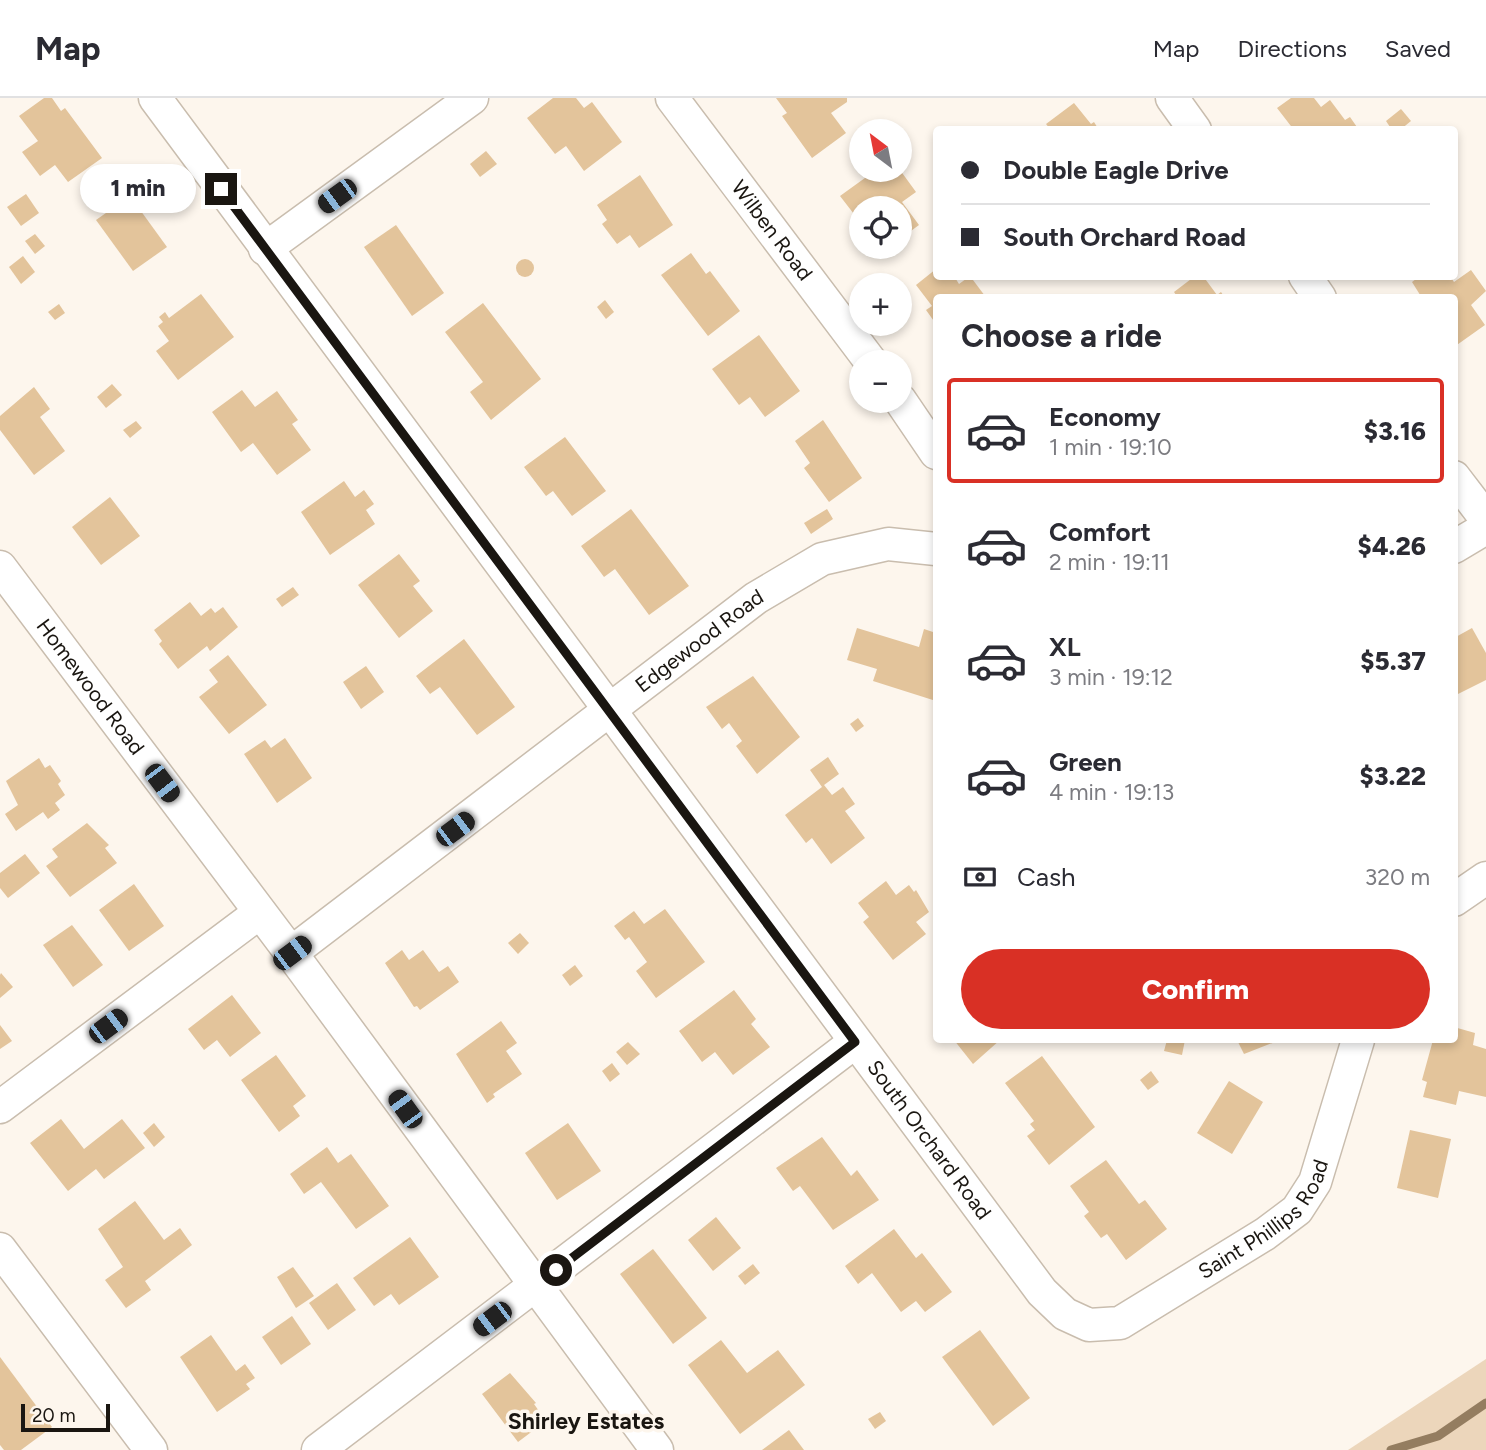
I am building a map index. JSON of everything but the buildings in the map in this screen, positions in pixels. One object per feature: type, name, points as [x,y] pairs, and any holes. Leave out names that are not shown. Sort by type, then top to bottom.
[{"type":"street","points":[[265,249],[472,98]]},
{"type":"street","name":"Wilben Road","points":[[672,98],[862,350]]},
{"type":"street","points":[[1172,98],[1192,126]]},
{"type":"street","name":"South Orchard Road","points":[[166,102],[265,249],[611,709],[1042,1292],[1065,1314],[1089,1325]]},
{"type":"street","points":[[909,413],[933,449]]},
{"type":"street","points":[[1458,482],[1486,519]]},
{"type":"street","points":[[1458,545],[1486,528]]},
{"type":"street","name":"Edgewood Road","points":[[292,953],[756,598],[822,559],[888,544],[933,549]]},
{"type":"street","name":"Homewood Road","points":[[0,567],[259,914],[292,953],[657,1450]]},
{"type":"street","points":[[1458,897],[1486,878]]},
{"type":"street","points":[[0,1107],[259,914]]},
{"type":"street","points":[[318,1450],[855,1042]]},
{"type":"street","name":"Saint Phillips Road","points":[[1089,1325],[1120,1323],[1265,1234],[1297,1210],[1315,1182],[1357,1043]]},
{"type":"street","points":[[0,1249],[151,1450]]},
{"type":"shaded area","points":[[1486,1359],[1486,1450],[1348,1450]]},
{"type":"waterway","points":[[1391,1450],[1438,1436],[1486,1403]]},
{"type":"district","name":"Shirley Estates","points":[[586,1421]]},
{"type":"route","points":[[221,189],[611,709],[855,1042],[556,1270]]}]
